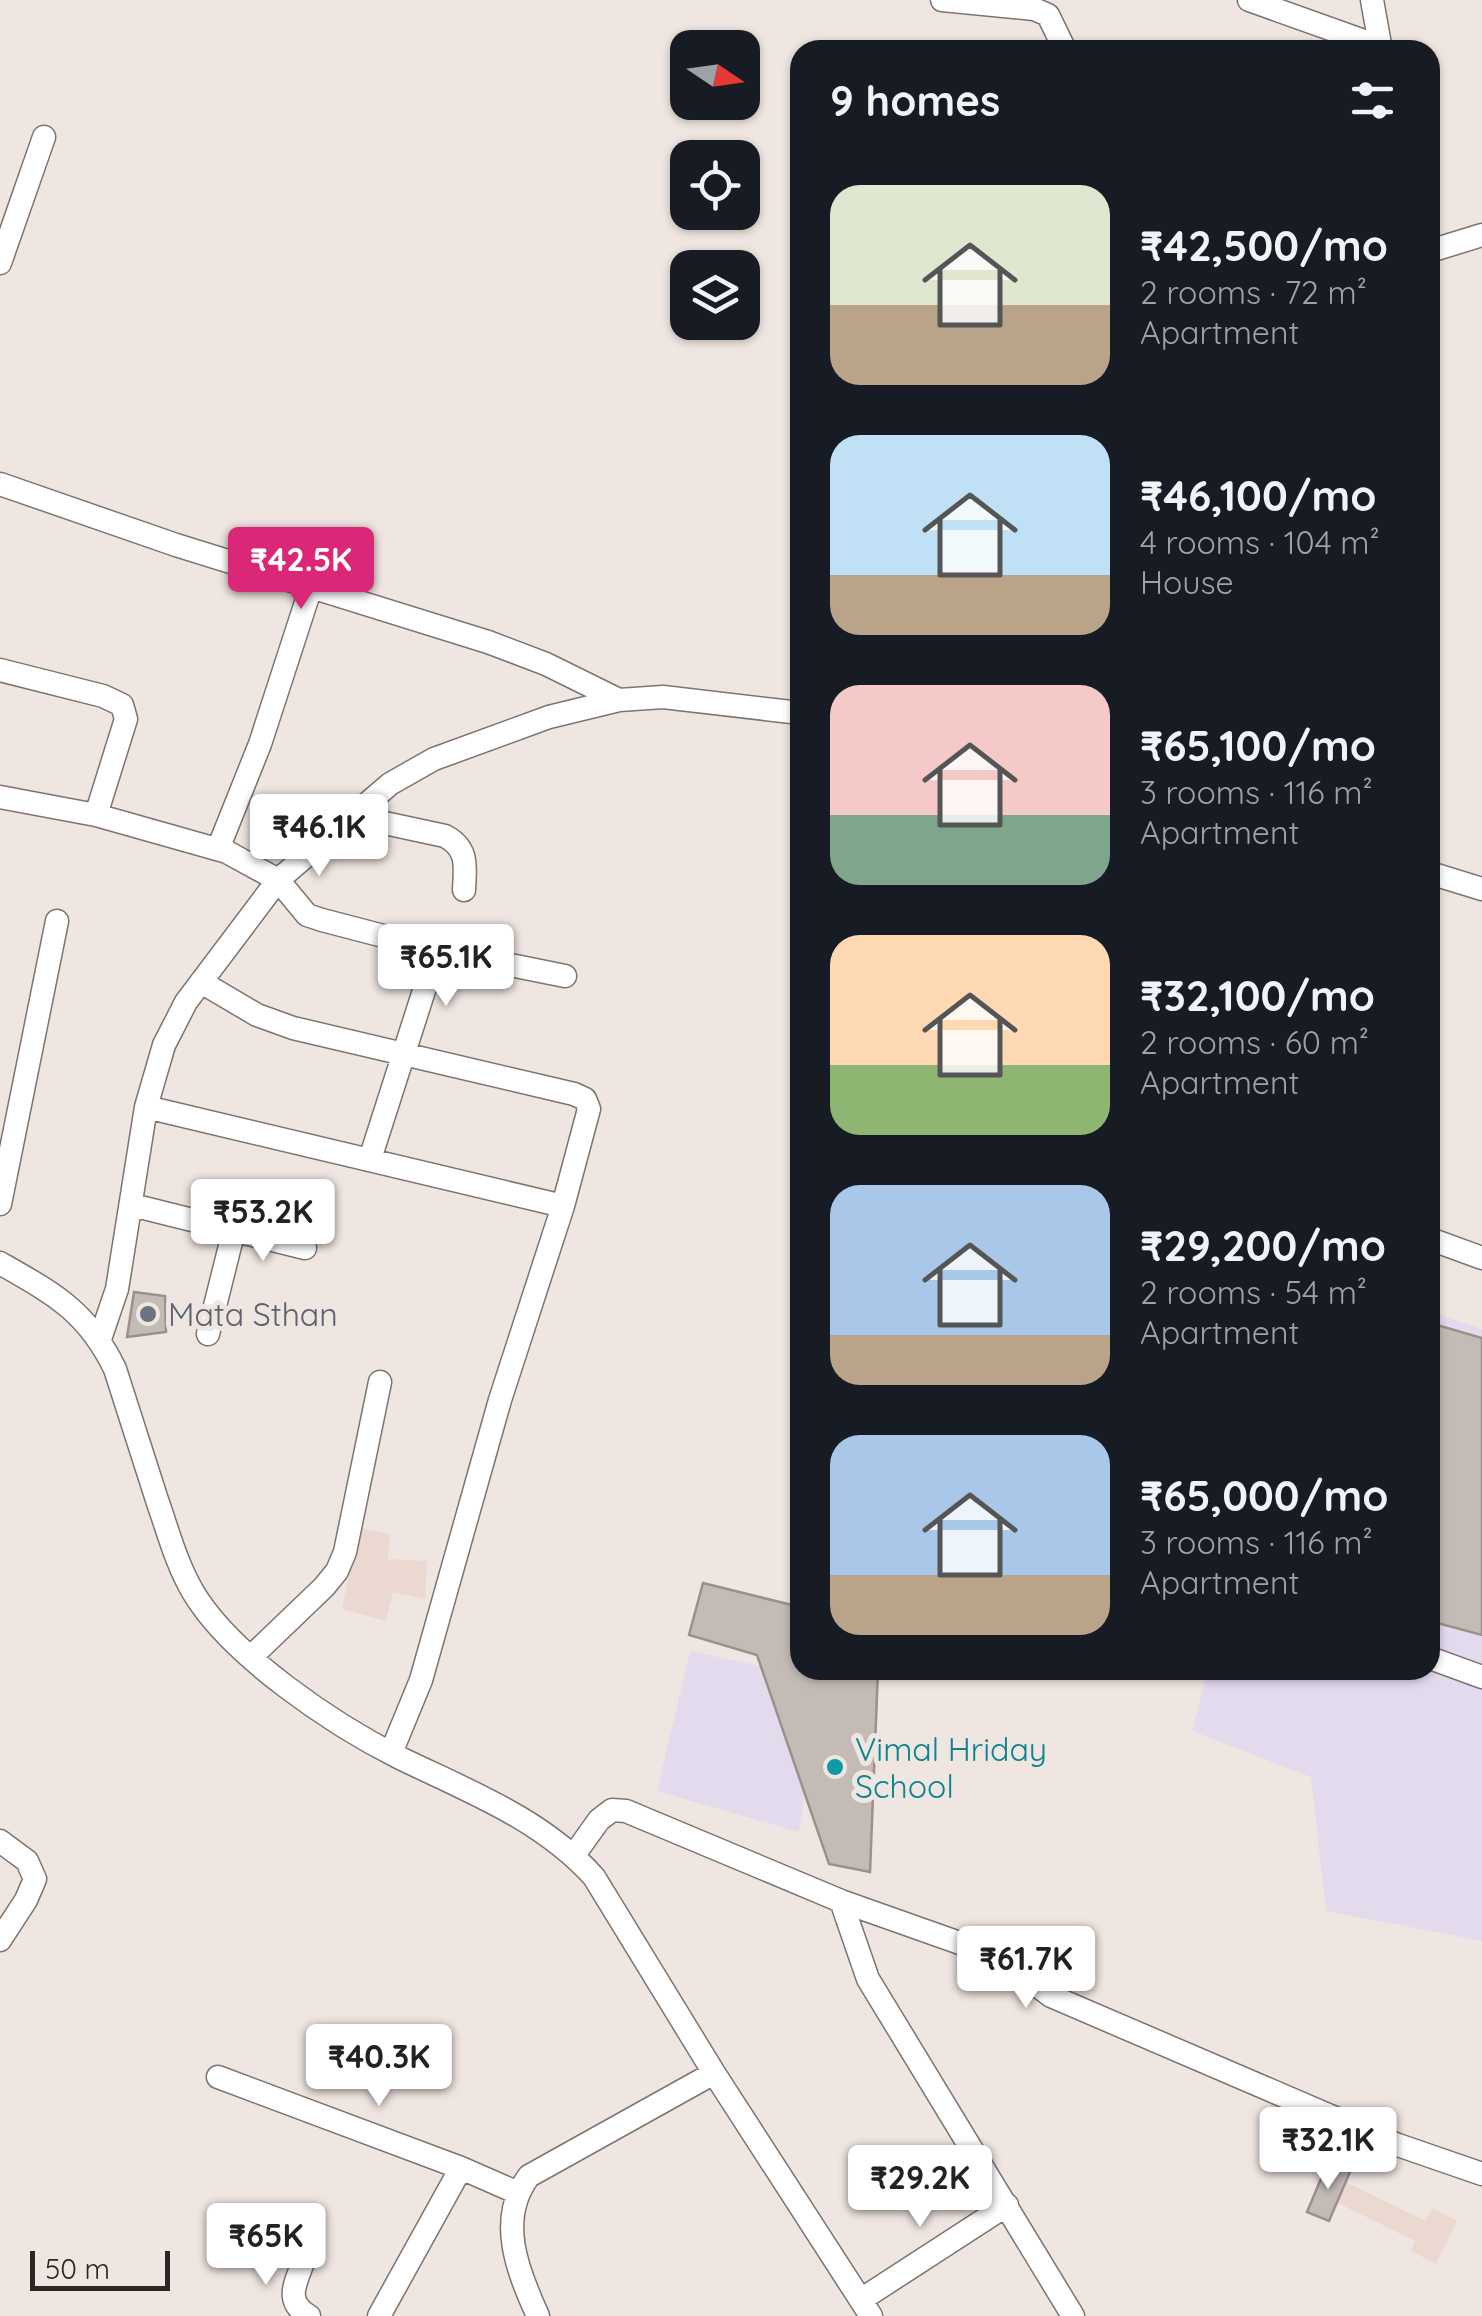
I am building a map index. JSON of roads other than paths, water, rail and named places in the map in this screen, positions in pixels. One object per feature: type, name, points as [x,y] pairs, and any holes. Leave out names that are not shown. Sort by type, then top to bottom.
[{"type":"street","points":[[942,0],[1048,14],[1060,40]]},
{"type":"street","points":[[1249,0],[1359,40]]},
{"type":"street","points":[[1372,0],[1380,40]]},
{"type":"street","points":[[0,263],[44,137]]},
{"type":"street","points":[[1440,248],[1482,235]]},
{"type":"street","points":[[0,484],[176,545],[503,648],[619,700]]},
{"type":"street","points":[[218,849],[260,744],[311,587]]},
{"type":"street","points":[[0,670],[103,696],[122,705],[124,729],[96,815]]},
{"type":"street","points":[[100,1339],[118,1289],[146,1107],[164,1045],[186,1002],[278,880],[390,784],[434,759],[549,717],[619,700],[663,698],[790,712]]},
{"type":"street","points":[[0,797],[96,815],[218,849],[278,880],[306,915],[437,950],[565,976]]},
{"type":"street","points":[[352,816],[445,836],[458,843],[466,855],[464,890]]},
{"type":"street","points":[[1440,876],[1482,889]]},
{"type":"street","points":[[0,1204],[11,1090],[58,921]]},
{"type":"street","points":[[370,1159],[437,950]]},
{"type":"street","points":[[201,982],[257,1015],[292,1028],[585,1098],[590,1108],[563,1206],[500,1400],[421,1680],[390,1753]]},
{"type":"street","points":[[146,1107],[563,1206]]},
{"type":"street","points":[[132,1205],[305,1248]]},
{"type":"street","points":[[208,1334],[234,1230]]},
{"type":"street","points":[[1440,1243],[1482,1258]]},
{"type":"street","points":[[0,1263],[74,1309],[100,1339],[115,1369],[178,1562],[195,1595],[223,1630],[291,1691],[330,1719],[513,1813],[574,1855],[612,1904],[714,2073],[867,2308],[1006,2204]]},
{"type":"street","points":[[252,1656],[338,1571],[346,1552],[380,1382]]},
{"type":"street","points":[[1440,1662],[1482,1677]]},
{"type":"street","points":[[574,1855],[599,1820],[612,1810],[626,1811],[841,1901],[971,1947],[1014,1968],[1051,1996],[1398,2145],[1482,2174]]},
{"type":"street","points":[[0,1841],[27,1861],[35,1878],[0,1940]]},
{"type":"street","points":[[841,1901],[868,1979],[1072,2316]]},
{"type":"street","points":[[538,2316],[521,2279],[514,2245],[514,2204],[529,2176],[714,2073]]},
{"type":"street","points":[[218,2077],[461,2168],[518,2194]]},
{"type":"street","points":[[378,2316],[461,2168]]},
{"type":"street","points":[[270,2218],[302,2238],[307,2247],[292,2300],[298,2310],[310,2316]]},
{"type":"place","name":"Mata Sthan","points":[[148,1314]]},
{"type":"place","name":"Vimal Hriday School","points":[[835,1767]]}]
